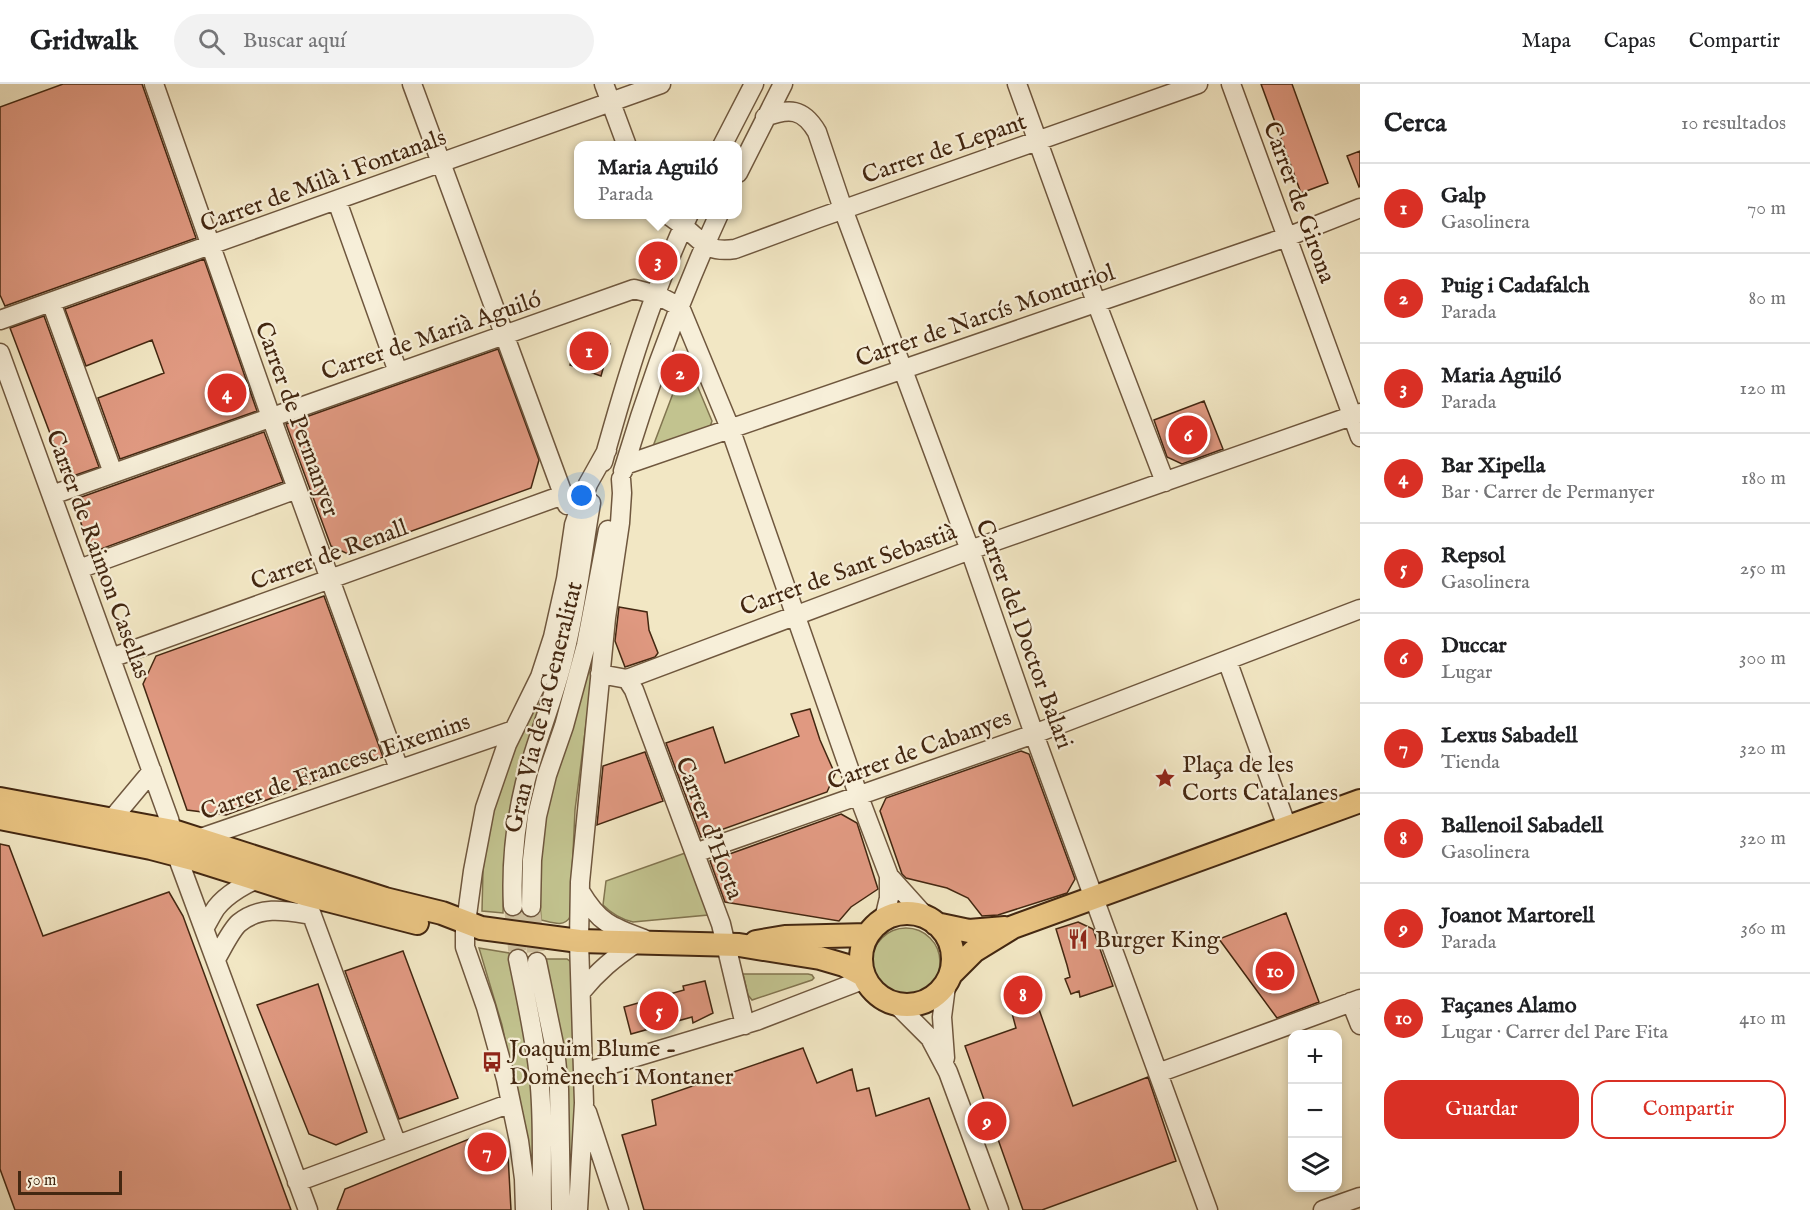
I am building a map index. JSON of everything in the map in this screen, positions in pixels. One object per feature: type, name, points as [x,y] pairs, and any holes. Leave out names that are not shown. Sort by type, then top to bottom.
[{"type":"main road","points":[[0,799],[173,831],[471,926]]},
{"type":"main road","points":[[0,818],[88,834],[177,855],[304,894],[431,926],[471,926],[579,941],[732,945],[827,960],[844,965],[864,977],[878,995],[905,1005],[921,1002],[936,995],[974,951],[1013,927],[1360,801]]},
{"type":"main road","points":[[732,945],[876,927],[899,914],[908,913],[969,931],[1013,927]]},
{"type":"main road","points":[[931,920],[950,940],[952,957],[949,980]]},
{"type":"main road","points":[[864,977],[862,953],[876,927]]},
{"type":"street","name":"Carrer de Permanyer","points":[[154,84],[271,417],[399,769]]},
{"type":"street","points":[[412,84],[574,525]]},
{"type":"street","points":[[604,84],[625,141]]},
{"type":"street","name":"Carrer de Milà i Fontanals","points":[[0,320],[661,84]]},
{"type":"street","points":[[725,141],[754,84]]},
{"type":"street","points":[[742,165],[783,84]]},
{"type":"street","points":[[1017,84],[1096,302],[1165,482]]},
{"type":"street","name":"Carrer de Lepant","points":[[704,246],[725,250],[735,249],[1198,84]]},
{"type":"street","name":"Carrer de Girona","points":[[1231,84],[1356,415],[1360,437]]},
{"type":"street","name":"Carrer del Doctor Balari","points":[[765,117],[783,110],[792,111],[810,121],[817,132],[843,209],[970,550],[1034,734],[1208,1210]]},
{"type":"street","points":[[337,201],[398,372]]},
{"type":"street","name":"Carrer de Narcís Monturiol","points":[[623,472],[730,428],[1287,237],[1360,208]]},
{"type":"street","name":"Gran Via de la Generalitat","points":[[531,907],[532,860],[537,816],[586,645],[604,545],[623,472],[680,307],[717,219]]},
{"type":"street","points":[[687,220],[704,246]]},
{"type":"street","name":"Gran Via de la Generalitat","points":[[513,906],[514,842],[521,803],[535,748],[557,686],[568,641],[591,501],[621,400],[663,276],[687,220]]},
{"type":"street","name":"Carrer de Marià Aguiló","points":[[52,495],[634,289],[657,295],[680,307]]},
{"type":"street","points":[[51,302],[113,473]]},
{"type":"street","points":[[680,307],[730,428],[859,797],[889,876],[889,898],[876,927]]},
{"type":"street","name":"Carrer de Raimon Casellas","points":[[0,353],[152,771],[173,831],[177,855],[308,1210]]},
{"type":"street","name":"Carrer de Sant Sebastià","points":[[630,684],[795,615],[970,550],[1356,415]]},
{"type":"street","points":[[525,1210],[519,1141],[506,1079],[486,1008],[465,947],[471,926],[473,871],[485,808],[507,744],[540,677],[553,637],[566,579],[574,525],[588,484],[607,450]]},
{"type":"street","points":[[578,1210],[584,1103],[579,941],[580,891],[600,674],[620,523],[623,472]]},
{"type":"street","points":[[78,569],[297,489]]},
{"type":"street","name":"Carrer de Renall","points":[[111,658],[563,495]]},
{"type":"street","name":"Carrer de Cabanyes","points":[[694,853],[1034,734],[1360,609]]},
{"type":"street","points":[[1227,660],[1287,827]]},
{"type":"street","points":[[600,674],[630,684]]},
{"type":"street","name":"Carrer d'Horta","points":[[630,684],[721,924],[732,945],[745,1025]]},
{"type":"street","name":"Carrer de Francesc Eixemins","points":[[177,855],[186,845],[196,839],[514,730]]},
{"type":"street","points":[[112,819],[152,771]]},
{"type":"street","points":[[889,876],[931,920]]},
{"type":"street","points":[[204,929],[217,906],[235,891],[256,879],[280,877],[327,887],[358,890]]},
{"type":"street","points":[[580,891],[597,916],[611,927],[646,943]]},
{"type":"street","points":[[304,894],[397,1145]]},
{"type":"street","points":[[216,959],[238,924],[260,911],[284,911],[312,915]]},
{"type":"street","points":[[581,992],[610,960],[646,943]]},
{"type":"street","points":[[518,959],[535,1043],[539,1078],[542,1210]]},
{"type":"street","points":[[537,962],[555,1049],[559,1089],[561,1210]]},
{"type":"street","points":[[583,1073],[745,1025],[864,977]]},
{"type":"street","points":[[948,1072],[942,1032],[943,1004],[949,980]]},
{"type":"street","points":[[1158,1073],[1356,1001],[1360,1025]]},
{"type":"street","points":[[895,1003],[930,1038],[948,1072],[999,1210]]},
{"type":"street","points":[[297,1182],[511,1103]]},
{"type":"street","points":[[584,1103],[619,1210]]},
{"type":"street","points":[[1323,1210],[1360,1197]]},
{"type":"green space","points":[[686,359],[712,421],[710,427],[652,449]]},
{"type":"green space","points":[[569,598],[504,873],[503,913],[482,911],[483,870],[488,828],[497,790]]},
{"type":"green space","points":[[600,616],[575,810],[570,917],[564,922],[553,923],[541,920],[539,879],[542,834],[549,798]]},
{"type":"green space","points":[[688,852],[708,915],[633,922],[616,916],[603,905],[606,881]]},
{"type":"green space","points":[[913,928],[925,934],[934,943],[940,955],[938,975],[930,986],[913,996],[899,996],[882,986],[874,975],[872,955],[882,938],[893,930]]},
{"type":"green space","points":[[479,948],[509,953],[518,992],[533,1089],[534,1210],[519,1106],[502,1025]]},
{"type":"green space","points":[[544,959],[567,959],[571,962],[577,1066],[571,1210]]},
{"type":"green space","points":[[743,974],[808,974],[814,978],[752,1000],[748,995]]},
{"type":"building","points":[[63,84],[142,84],[196,238],[5,306],[0,295],[0,107]]},
{"type":"building","points":[[1261,84],[1292,84],[1328,183],[1301,193]]},
{"type":"building","points":[[1360,151],[1360,186],[1359,187],[1347,156]]},
{"type":"building","points":[[204,259],[257,411],[120,459],[98,398],[164,373],[152,340],[86,366],[65,309]]},
{"type":"building","points":[[44,316],[99,467],[67,478],[10,328]]},
{"type":"building","points":[[579,332],[610,344],[601,376],[570,365]]},
{"type":"building","points":[[498,349],[539,460],[531,488],[348,554],[331,546],[286,424]]},
{"type":"building","points":[[1204,401],[1223,449],[1182,464],[1167,457],[1154,420]]},
{"type":"building","points":[[264,432],[283,482],[93,552],[90,549],[73,500]]},
{"type":"building","points":[[324,596],[383,757],[226,815],[187,810],[143,684],[156,656]]},
{"type":"building","points":[[619,607],[647,612],[649,630],[658,653],[655,657],[625,667],[615,641]]},
{"type":"building","points":[[810,709],[835,774],[827,792],[701,837],[666,743],[713,727],[725,763],[799,736],[791,714]]},
{"type":"building","points":[[1021,751],[1029,754],[1075,879],[1067,893],[998,915],[982,916],[968,898],[947,888],[906,878],[902,874],[880,811],[886,798]]},
{"type":"building","points":[[645,752],[663,801],[597,825],[603,766]]},
{"type":"building","points":[[841,814],[857,823],[878,889],[851,907],[839,921],[725,902],[710,861]]},
{"type":"building","points":[[0,844],[9,846],[43,936],[169,892],[183,916],[291,1210],[15,1210],[0,1169]]},
{"type":"building","points":[[1286,913],[1319,1002],[1277,1018],[1219,939]]},
{"type":"building","points":[[1078,922],[1093,929],[1113,986],[1080,997],[1079,991],[1071,994],[1065,979],[1070,977],[1056,929]]},
{"type":"building","points":[[403,951],[458,1098],[399,1119],[345,971]]},
{"type":"building","points":[[705,981],[713,1013],[693,1023],[692,1017],[631,1034],[624,1007],[684,990],[683,986]]},
{"type":"building","points":[[318,984],[367,1132],[336,1145],[309,1134],[257,1005]]},
{"type":"building","points":[[1035,998],[1073,1106],[1148,1077],[1176,1161],[1042,1210],[1023,1210],[965,1046],[1016,1028],[1010,1006]]},
{"type":"building","points":[[803,1048],[817,1083],[852,1069],[857,1091],[869,1088],[876,1116],[929,1098],[970,1210],[644,1210],[622,1135],[656,1125],[652,1100]]},
{"type":"building","points":[[479,1135],[508,1155],[511,1210],[337,1210],[345,1189]]},
{"type":"tunnel","points":[[513,906],[518,959]]},
{"type":"tunnel","points":[[531,907],[537,962]]},
{"type":"place","name":"Maria Aguiló","points":[[658,261]]},
{"type":"place","name":"Galp","points":[[589,351]]},
{"type":"place","name":"Puig i Cadafalch","points":[[680,373]]},
{"type":"place","name":"Bar Xipella","points":[[227,393]]},
{"type":"place","name":"Duccar","points":[[1188,435]]},
{"type":"place","name":"Plaça de les Corts Catalanes","points":[[1165,778]]},
{"type":"place","name":"Burger King","points":[[1078,939]]},
{"type":"place","name":"Façanes Alamo","points":[[1275,971]]},
{"type":"place","name":"Ballenoil Sabadell","points":[[1023,995]]},
{"type":"place","name":"Repsol","points":[[659,1011]]},
{"type":"place","name":"Joaquim Blume - Domènech i Montaner","points":[[492,1062]]},
{"type":"place","name":"Joanot Martorell","points":[[987,1121]]},
{"type":"place","name":"Lexus Sabadell","points":[[487,1152]]}]
